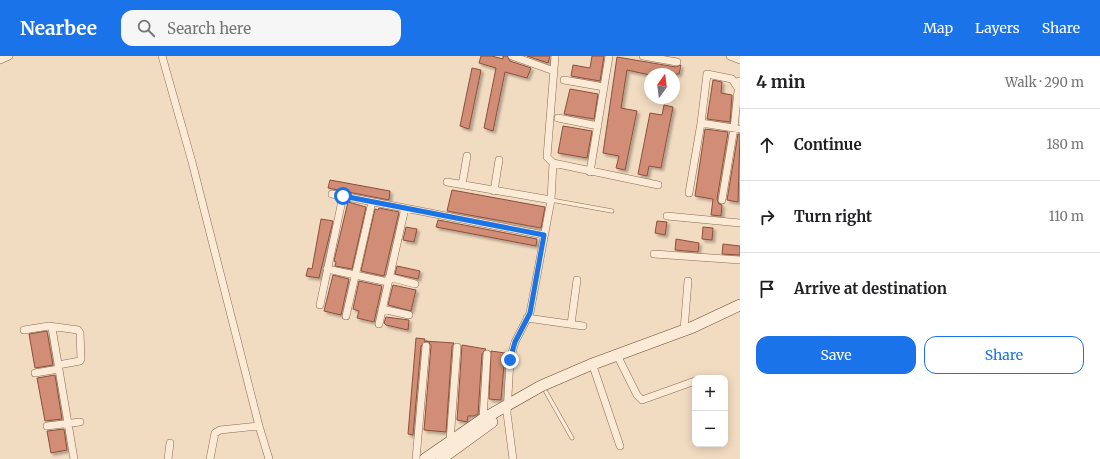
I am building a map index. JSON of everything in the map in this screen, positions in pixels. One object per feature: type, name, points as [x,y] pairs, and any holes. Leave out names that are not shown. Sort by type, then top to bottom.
[{"type":"street","points":[[0,60],[8,56]]},
{"type":"street","points":[[162,56],[192,162],[259,426],[269,459]]},
{"type":"street","points":[[512,56],[554,71]]},
{"type":"street","points":[[555,56],[547,157],[553,164],[658,185]]},
{"type":"street","points":[[590,172],[609,56]]},
{"type":"street","points":[[643,56],[677,62]]},
{"type":"street","points":[[730,56],[740,60]]},
{"type":"street","points":[[689,194],[701,123],[707,74],[732,79],[738,84],[737,129],[722,200]]},
{"type":"street","points":[[564,80],[604,87]]},
{"type":"street","points":[[558,118],[598,126]]},
{"type":"street","points":[[701,123],[737,129]]},
{"type":"street","points":[[462,185],[468,156]]},
{"type":"street","points":[[494,191],[499,160]]},
{"type":"street","points":[[513,459],[508,409],[510,360],[515,342],[530,313],[551,200],[553,164]]},
{"type":"street","points":[[447,182],[551,200]]},
{"type":"street","points":[[332,194],[544,235]]},
{"type":"street","points":[[320,305],[343,196]]},
{"type":"street","points":[[346,316],[372,202]]},
{"type":"street","points":[[379,324],[405,208]]},
{"type":"street","points":[[667,216],[740,224]]},
{"type":"street","points":[[654,254],[740,260]]},
{"type":"street","points":[[327,269],[355,275],[415,284]]},
{"type":"street","points":[[571,324],[578,280]]},
{"type":"street","points":[[684,330],[688,281]]},
{"type":"street","points":[[441,459],[535,389],[590,365],[684,330],[740,305]]},
{"type":"street","points":[[382,309],[409,315]]},
{"type":"street","points":[[425,459],[483,419],[546,392],[594,369],[670,344],[740,311]]},
{"type":"street","points":[[527,318],[583,326]]},
{"type":"street","points":[[24,330],[49,326],[52,328],[78,330],[80,333],[80,361],[35,373]]},
{"type":"street","points":[[52,328],[74,459]]},
{"type":"street","points":[[416,459],[426,346]]},
{"type":"street","points":[[450,441],[457,347]]},
{"type":"street","points":[[483,419],[487,354]]},
{"type":"street","points":[[620,361],[637,395],[642,400],[692,382]]},
{"type":"street","points":[[594,369],[620,446]]},
{"type":"street","points":[[47,426],[80,422]]},
{"type":"street","points":[[210,459],[215,433],[220,430],[259,426]]},
{"type":"street","points":[[168,459],[170,443]]},
{"type":"lane","points":[[551,200],[612,211]]},
{"type":"lane","points":[[546,392],[572,438]]},
{"type":"building","points":[[481,56],[492,56],[503,59],[503,56],[507,56],[510,61],[531,68],[527,78],[505,72],[493,131],[484,128],[496,68],[479,63]]},
{"type":"building","points":[[527,56],[550,56],[548,63]]},
{"type":"building","points":[[592,56],[604,56],[600,81],[571,76],[573,65],[590,68]]},
{"type":"building","points":[[617,57],[676,67],[681,65],[680,70],[680,68],[644,68],[644,74],[627,70],[621,108],[637,111],[625,170],[616,168],[619,156],[603,153]]},
{"type":"building","points":[[472,68],[481,70],[469,129],[460,126]]},
{"type":"building","points":[[713,80],[722,82],[721,93],[732,95],[730,122],[707,119]]},
{"type":"building","points":[[570,89],[598,94],[594,119],[564,114]]},
{"type":"building","points":[[664,105],[673,107],[661,168],[649,166],[647,176],[638,174],[650,113],[662,115]]},
{"type":"building","points":[[563,126],[592,131],[587,158],[558,153]]},
{"type":"building","points":[[705,129],[728,132],[717,199],[719,204],[722,205],[721,216],[711,215],[713,199],[695,196]]},
{"type":"building","points":[[738,134],[740,134],[738,202],[727,200]]},
{"type":"building","points":[[330,180],[390,191],[389,200],[328,188]]},
{"type":"building","points":[[452,190],[545,207],[541,228],[447,211]]},
{"type":"building","points":[[348,202],[366,207],[352,269],[335,266],[336,262],[334,261]]},
{"type":"building","points":[[379,208],[399,212],[384,276],[361,271],[375,209],[378,210]]},
{"type":"building","points":[[321,219],[333,221],[319,278],[306,276],[308,268],[312,269]]},
{"type":"building","points":[[438,220],[537,239],[536,246],[436,227]]},
{"type":"building","points":[[657,221],[667,222],[665,235],[655,233]]},
{"type":"building","points":[[406,227],[417,229],[414,242],[403,240]]},
{"type":"building","points":[[703,227],[713,228],[712,240],[702,239]]},
{"type":"building","points":[[676,239],[699,243],[698,252],[675,250]]},
{"type":"building","points":[[723,244],[740,246],[740,255],[722,254]]},
{"type":"building","points":[[397,266],[420,271],[418,279],[395,274]]},
{"type":"building","points":[[333,275],[349,279],[341,315],[324,311]]},
{"type":"building","points":[[359,281],[382,286],[374,322],[357,318],[359,311],[353,309]]},
{"type":"building","points":[[393,285],[416,290],[411,311],[388,305]]},
{"type":"building","points":[[386,317],[409,320],[408,330],[386,325],[384,323]]},
{"type":"building","points":[[47,331],[53,365],[35,368],[29,334]]},
{"type":"building","points":[[416,338],[425,339],[424,341],[426,341],[421,346],[413,435],[408,434]]},
{"type":"building","points":[[426,341],[454,343],[452,347],[446,432],[424,430],[431,346],[429,342]]},
{"type":"building","points":[[462,345],[486,349],[482,354],[478,414],[468,416],[467,422],[457,420]]},
{"type":"building","points":[[491,351],[505,353],[501,400],[489,399]]},
{"type":"building","points":[[55,375],[62,419],[45,421],[37,378]]},
{"type":"building","points":[[64,429],[67,450],[51,453],[47,431]]},
{"type":"route","points":[[343,196],[544,235],[530,313],[515,342],[510,360]]}]
